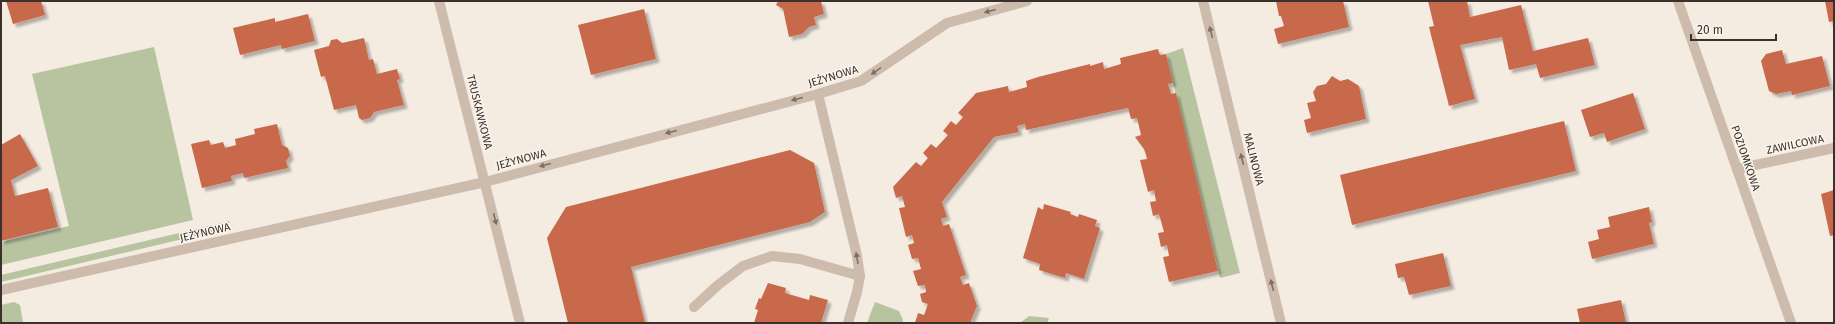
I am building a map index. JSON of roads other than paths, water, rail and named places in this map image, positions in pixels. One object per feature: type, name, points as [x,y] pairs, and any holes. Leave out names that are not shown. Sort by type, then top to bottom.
[{"type":"street","name":"TRUSKAWKOWA","points":[[439,1],[520,323]]},
{"type":"street","name":"JEŻYNOWA","points":[[1,290],[485,182],[818,94],[861,81],[947,23],[1027,1]]},
{"type":"street","name":"MALINOWA","points":[[1203,1],[1281,323]]},
{"type":"street","name":"POZIOMKOWA","points":[[1678,1],[1791,323]]},
{"type":"street","points":[[818,94],[857,256],[860,276],[848,323]]},
{"type":"street","name":"ZAWILCOWA","points":[[1737,170],[1834,148]]},
{"type":"street","points":[[694,307],[718,285],[743,266],[772,256],[800,259],[860,276]]}]
